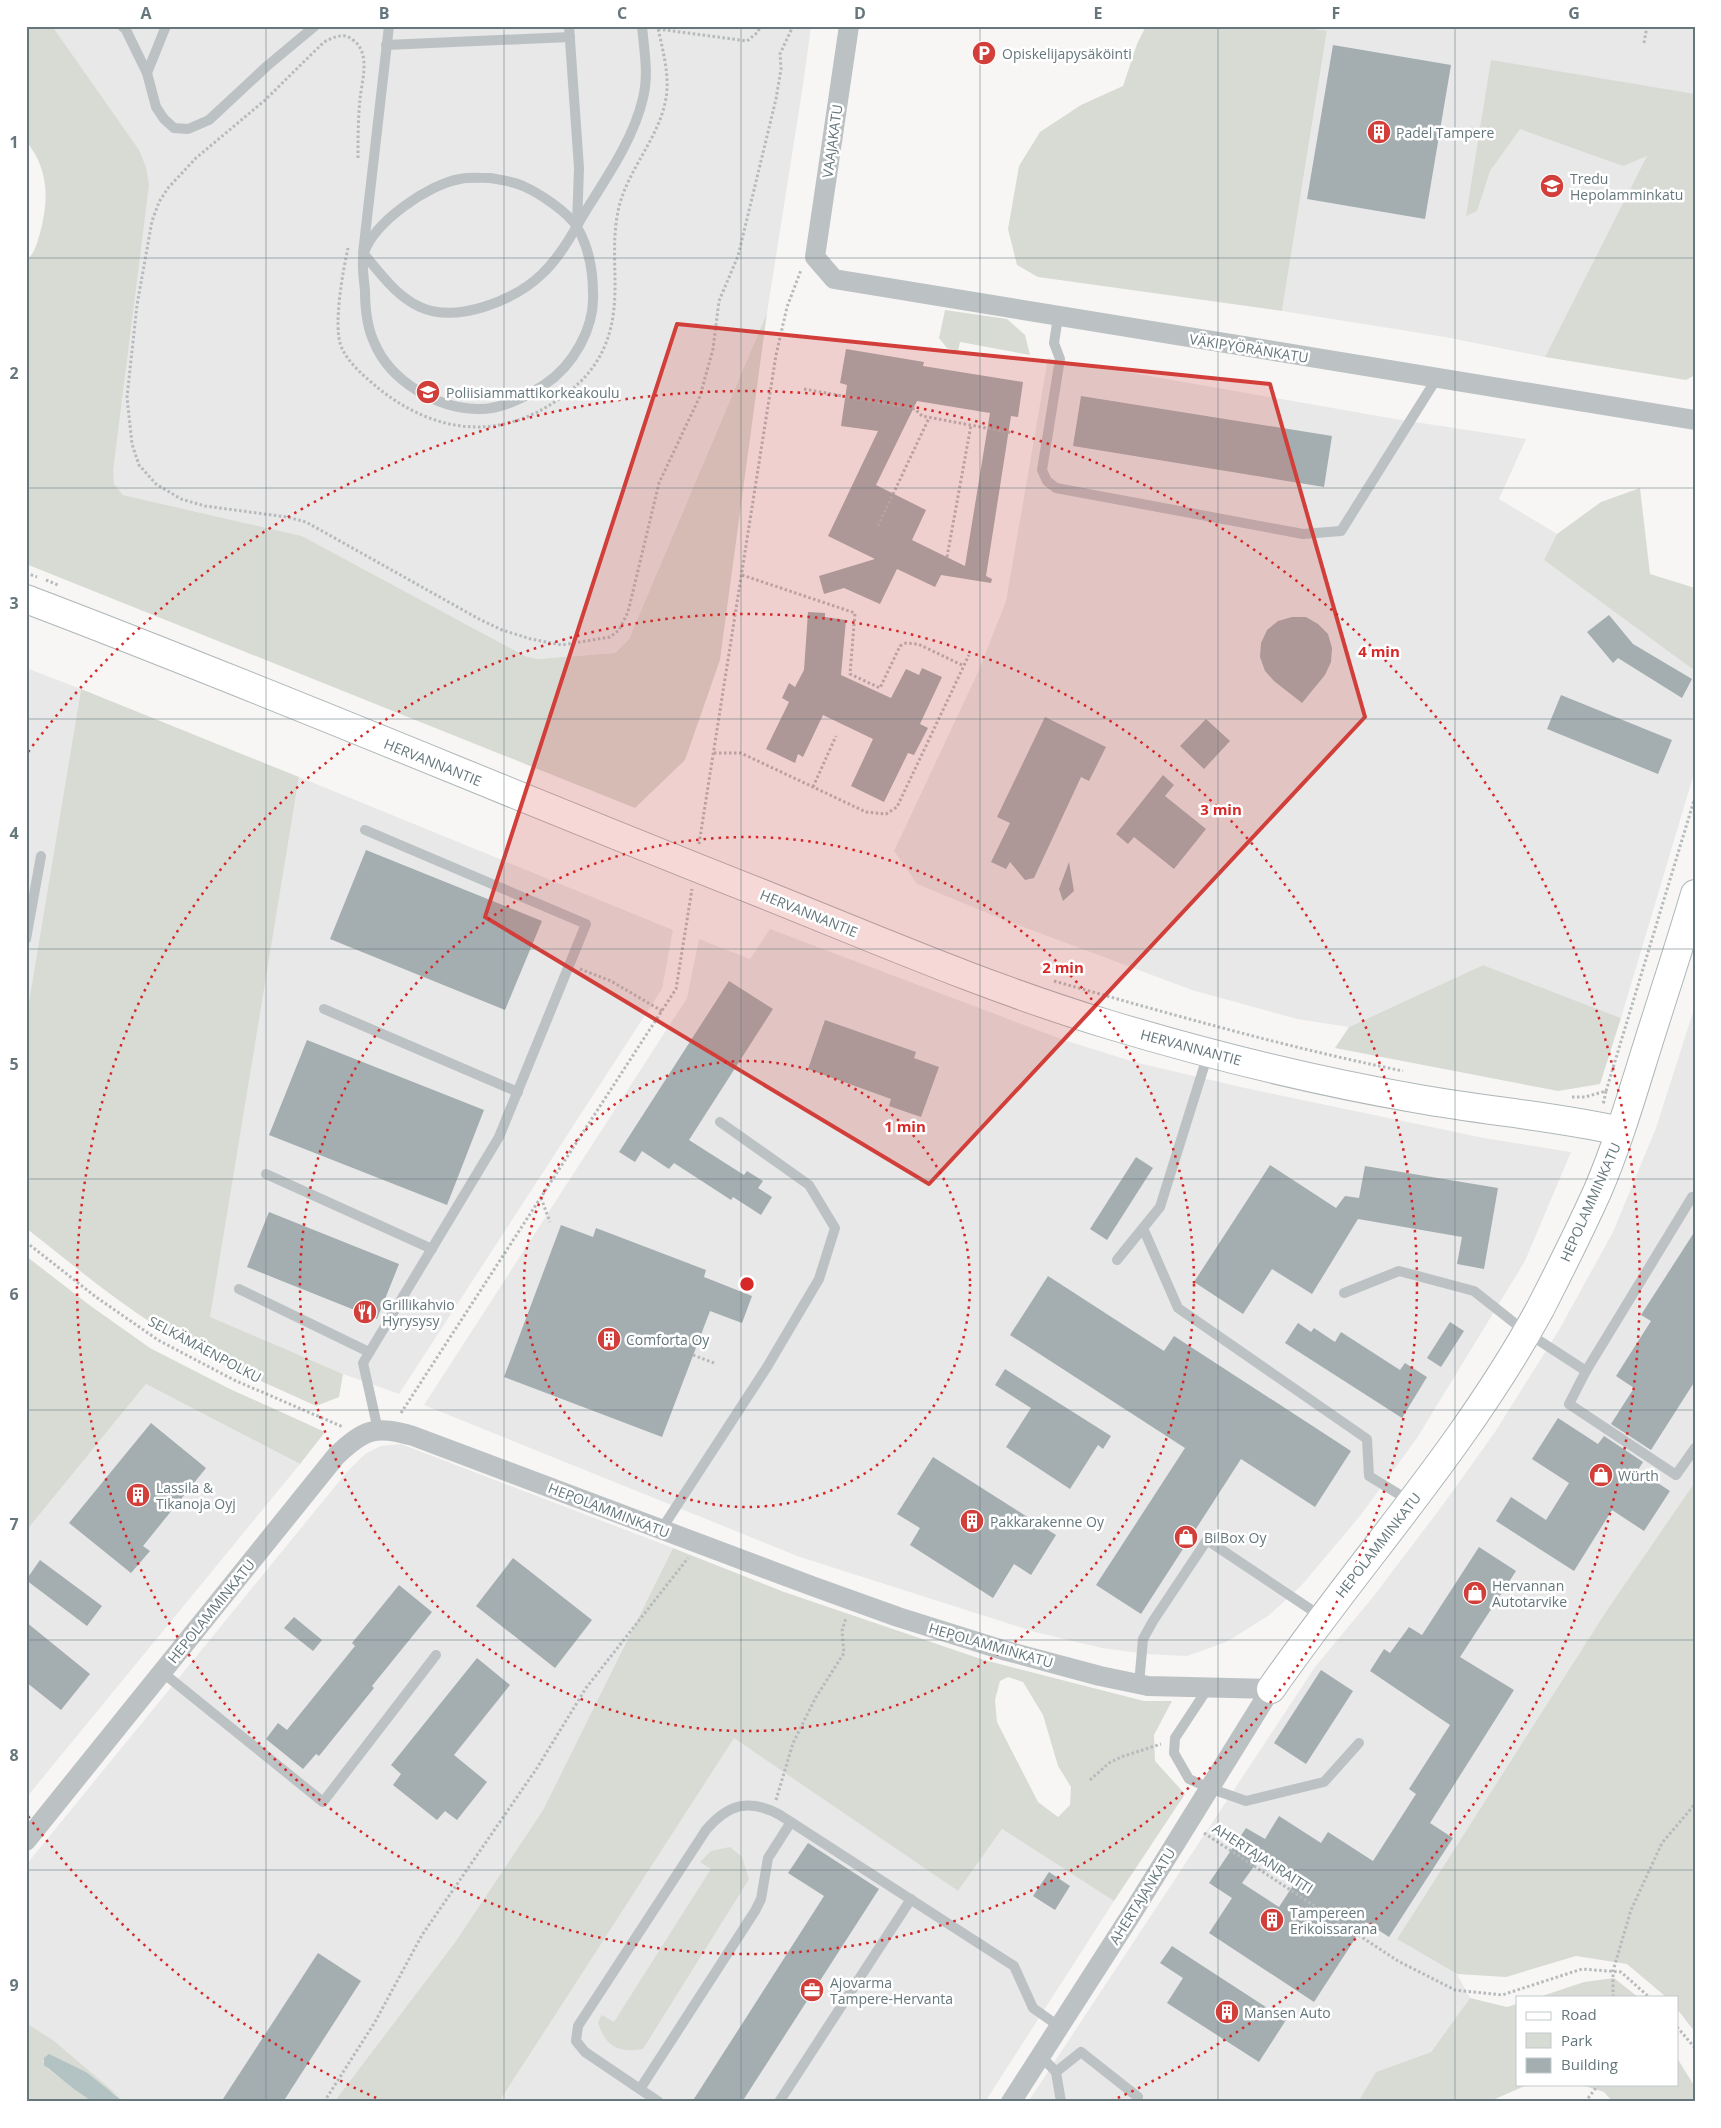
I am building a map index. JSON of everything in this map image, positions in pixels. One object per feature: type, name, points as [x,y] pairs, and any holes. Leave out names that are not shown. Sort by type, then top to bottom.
[{"type":"main road","name":"HERVANNANTIE","points":[[26,600],[247,685],[597,829],[1014,994],[1103,1023],[1208,1053],[1329,1082],[1477,1109],[1609,1128]]},
{"type":"main road","name":"HEPOLAMMINKATU","points":[[1271,1689],[1323,1617],[1452,1449],[1526,1332],[1567,1255],[1590,1206],[1609,1128],[1695,894]]},
{"type":"street","name":"VAAJAKATU","points":[[814,257],[849,26]]},
{"type":"street","name":"VÄKIPYÖRÄNKATU","points":[[814,257],[834,279],[1695,420]]},
{"type":"street","name":"HEPOLAMMINKATU","points":[[26,1841],[336,1456],[352,1440],[370,1432],[392,1430],[413,1436],[852,1600],[1003,1650],[1100,1676],[1139,1684],[1271,1689]]},
{"type":"street","name":"AHERTAJANKATU","points":[[1011,2102],[1271,1689]]},
{"type":"lane","points":[[122,26],[126,30],[147,74],[156,108],[174,128],[188,129],[209,120],[267,66],[315,26]]},
{"type":"lane","points":[[147,74],[166,26]]},
{"type":"lane","points":[[363,253],[378,231],[394,213],[434,187],[460,179],[490,178],[522,185],[562,211],[576,226],[588,255],[591,271],[594,303],[586,332],[574,358],[559,376],[526,397],[502,405],[478,409],[446,404],[425,394],[404,382],[385,361],[374,342],[365,307],[363,253],[389,26]]},
{"type":"lane","points":[[569,26],[579,168],[576,226]]},
{"type":"lane","points":[[363,253],[395,291],[421,308],[449,313],[482,308],[512,296],[542,274],[564,246],[606,179],[637,118],[647,78],[642,26]]},
{"type":"lane","points":[[386,45],[570,37]]},
{"type":"lane","points":[[1058,317],[1054,343],[1060,359],[1042,470],[1046,481],[1056,488],[1303,534],[1341,531],[1437,378]]},
{"type":"lane","points":[[365,830],[586,924],[499,1137],[363,1363],[370,1432]]},
{"type":"lane","points":[[26,939],[40,856]]},
{"type":"lane","points":[[324,1009],[518,1092]]},
{"type":"lane","points":[[1117,1260],[1160,1207],[1208,1053]]},
{"type":"lane","points":[[662,1530],[768,1367],[818,1278],[835,1228],[809,1185],[720,1122]]},
{"type":"lane","points":[[266,1174],[432,1249]]},
{"type":"lane","points":[[1695,1197],[1692,1197],[1586,1371],[1568,1404],[1676,1475],[1695,1448]]},
{"type":"lane","points":[[1143,1228],[1178,1308],[1367,1439],[1369,1476],[1413,1502]]},
{"type":"lane","points":[[1344,1293],[1399,1271],[1474,1291],[1526,1332],[1586,1371]]},
{"type":"lane","points":[[239,1289],[369,1352]]},
{"type":"lane","points":[[1139,1684],[1144,1639],[1153,1621],[1207,1540],[1323,1617]]},
{"type":"lane","points":[[162,1672],[323,1802],[436,1655]]},
{"type":"lane","points":[[1208,1688],[1175,1738],[1174,1753],[1179,1765],[1189,1779],[1209,1788],[1246,1801],[1324,1782],[1358,1743]]},
{"type":"lane","points":[[659,2102],[579,2047],[576,2041],[578,2026],[700,1838],[716,1818],[728,1809],[743,1805],[756,1805],[773,1811],[1004,1958],[1014,1966],[1033,2008],[1060,2026]]},
{"type":"lane","points":[[640,2089],[755,1911],[761,1899],[768,1858],[791,1822]]},
{"type":"lane","points":[[780,2102],[911,1898]]},
{"type":"lane","points":[[1056,2072],[1080,2052],[1138,2097],[1136,2102]]},
{"type":"lane","points":[[1041,2056],[1056,2072],[1061,2102]]},
{"type":"path","points":[[348,244],[340,300],[340,345],[352,364],[392,400],[432,420],[475,428],[502,426],[527,417],[565,396],[588,372],[602,352],[615,306],[615,230],[619,206],[626,185],[661,116],[666,102],[667,75],[658,28],[747,41],[758,32],[760,26]]},
{"type":"path","points":[[358,167],[358,124],[364,61],[362,49],[357,43],[344,35],[335,36],[324,42],[264,101],[196,158],[168,188],[159,202],[152,221],[136,305],[128,397],[132,444],[139,465],[156,484],[181,499],[205,506],[287,517],[306,522],[502,630],[531,639],[562,644],[610,637],[619,630],[628,612],[659,483],[700,396],[712,349],[719,301],[738,256],[776,99],[781,69],[780,54],[793,26]]},
{"type":"path","points":[[1644,43],[1647,26]]},
{"type":"path","points":[[804,389],[914,409],[922,416],[929,418],[1013,433]]},
{"type":"path","points":[[878,526],[929,418]]},
{"type":"path","points":[[948,557],[971,425]]},
{"type":"path","points":[[26,573],[61,586]]},
{"type":"path","points":[[742,575],[855,613],[850,674],[880,688],[900,646],[906,643],[918,644],[964,666]]},
{"type":"path","points":[[714,753],[741,753],[866,812],[886,814],[897,807],[969,654]]},
{"type":"path","points":[[813,787],[836,736]]},
{"type":"path","points":[[1609,1128],[1606,1091],[1695,797]]},
{"type":"path","points":[[690,840],[708,847]]},
{"type":"path","points":[[569,965],[612,981],[662,1011]]},
{"type":"path","points":[[1052,980],[1208,1026],[1340,1058],[1409,1072]]},
{"type":"path","points":[[1566,1097],[1584,1097],[1606,1091]]},
{"type":"path","points":[[541,1198],[550,1222]]},
{"type":"path","name":"SELKÄMÄENPOLKU","points":[[26,1242],[96,1297],[158,1340],[234,1380],[370,1432]]},
{"type":"path","points":[[694,1355],[714,1363]]},
{"type":"path","points":[[324,2102],[375,2022],[422,1935],[538,1768],[586,1688],[699,1544]]},
{"type":"path","points":[[773,1811],[793,1743],[816,1697],[844,1653],[842,1631],[852,1600]]},
{"type":"path","points":[[1090,1780],[1109,1763],[1120,1757],[1138,1753],[1175,1738]]},
{"type":"path","points":[[1612,1996],[1613,1971],[1631,1910],[1662,1842],[1694,1805]]},
{"type":"path","name":"AHERTAJANRAITTI","points":[[1188,1822],[1398,1961],[1455,1990],[1502,1995],[1582,1969],[1621,1972],[1648,1996]]},
{"type":"path","points":[[1678,2028],[1695,2048]]},
{"type":"path","points":[[1584,2102],[1597,2086]]},
{"type":"highlighted area","points":[[677,324],[1270,384],[1365,717],[929,1184],[485,917]]},
{"type":"shaded area","name":"Poliisiammattikorkeakoulu","points":[[52,26],[811,26],[767,313],[629,639],[615,653],[537,659],[525,656],[302,536],[123,495],[114,484]]},
{"type":"shaded area","points":[[1292,26],[1695,26],[1695,94],[1680,92],[1545,357],[1445,337],[1282,311],[1327,32]]},
{"type":"shaded area","points":[[1048,358],[1395,419],[1526,439],[1499,499],[1557,534],[1544,560],[1695,671],[1695,770],[1621,1018],[1483,965],[1349,1027],[1297,1019],[1192,990],[999,918],[917,884],[894,851],[979,670],[1006,601]]},
{"type":"shaded area","points":[[26,668],[81,689],[26,1020]]},
{"type":"shaded area","points":[[299,777],[673,930],[662,989],[399,1394],[343,1374],[209,1318]]},
{"type":"shaded area","points":[[770,929],[1064,1040],[1134,1062],[1245,1088],[1484,1138],[1571,1152],[1525,1261],[1417,1438],[1360,1516],[1301,1586],[1268,1616],[1226,1642],[1187,1656],[1146,1654],[1102,1648],[1035,1632],[800,1557],[424,1405],[687,998],[699,939],[750,959]]},
{"type":"shaded area","points":[[1695,1006],[1695,1482],[1607,1610],[1397,1939],[1457,1974],[1470,1998],[1431,2052],[1376,2072],[1358,2102],[1028,2102],[1315,1667],[1373,1597],[1445,1502],[1495,1432],[1559,1330],[1613,1232],[1656,1128]]},
{"type":"shaded area","points":[[146,1384],[300,1464],[26,1798],[26,1531]]},
{"type":"shaded area","points":[[401,1444],[673,1548],[543,1810],[456,1941],[334,2102],[126,2102],[53,2040],[26,2023],[26,1865],[346,1473],[365,1454],[381,1446]]},
{"type":"shaded area","points":[[734,1737],[958,1891],[1002,1829],[1114,1901],[985,2102],[499,2102]]},
{"type":"shaded area","points":[[49,2054],[86,2072],[124,2102],[93,2102],[44,2065],[44,2058]]},
{"type":"green space","points":[[26,26],[52,26],[139,150],[146,167],[149,185],[113,471],[114,484],[123,495],[302,536],[525,656],[537,659],[615,653],[629,639],[767,313],[720,660],[685,760],[635,808],[26,564],[26,260],[34,251],[38,241],[46,197],[43,174],[34,152],[26,141]]},
{"type":"green space","points":[[1146,26],[1292,26],[1327,31],[1282,311],[1038,277],[1017,265],[1008,229],[1019,166],[1040,132],[1081,105],[1123,86],[1137,44]]},
{"type":"green space","points":[[1491,60],[1695,94],[1695,375],[1686,380],[1545,357],[1647,156],[1623,166],[1520,129],[1490,171],[1477,211],[1466,216]]},
{"type":"green space","points":[[945,310],[1007,319],[1025,335],[1030,355],[960,342],[958,351],[947,348],[939,338]]},
{"type":"green space","points":[[1640,488],[1650,574],[1695,588],[1695,671],[1544,560],[1557,534],[1601,502]]},
{"type":"green space","points":[[81,689],[299,777],[210,1317],[343,1374],[339,1397],[316,1406],[234,1369],[175,1338],[106,1291],[26,1228],[26,1020]]},
{"type":"green space","points":[[1483,965],[1621,1018],[1600,1084],[1558,1091],[1335,1048],[1349,1027]]},
{"type":"green space","points":[[26,1256],[88,1304],[150,1348],[230,1389],[325,1432],[300,1464],[146,1384],[26,1531]]},
{"type":"green space","points":[[1695,1482],[1695,2032],[1678,2010],[1678,1996],[1665,1996],[1627,1964],[1576,1956],[1506,1977],[1457,1974],[1397,1939],[1607,1610]]},
{"type":"green space","points":[[673,1548],[784,1592],[984,1660],[1144,1701],[1172,1701],[1154,1735],[1155,1761],[1185,1794],[1114,1901],[1002,1829],[958,1891],[734,1738],[499,2102],[334,2102],[456,1941],[543,1810]],"holes":[[[1008,1677],[1023,1682],[1043,1715],[1058,1766],[1071,1787],[1070,1805],[1058,1817],[1038,1802],[997,1722],[995,1700],[1000,1681]]]},
{"type":"green space","points":[[730,1847],[742,1857],[749,1879],[643,2049],[620,2049],[609,2043],[601,2031],[598,2022],[602,2015],[614,2022],[711,1869],[700,1862],[711,1851]]},
{"type":"green space","points":[[1614,1978],[1637,1996],[1542,1996],[1584,1982]]},
{"type":"green space","points":[[1470,1998],[1507,2007],[1516,2004],[1516,2086],[1525,2086],[1488,2102],[1358,2102],[1376,2072],[1431,2052]]},
{"type":"green space","points":[[26,2023],[53,2040],[126,2102],[112,2092],[43,2061],[48,2069],[93,2102],[26,2102]]},
{"type":"green space","points":[[1678,2060],[1695,2087],[1695,2102],[1613,2102],[1604,2092],[1584,2086],[1678,2086]]},
{"type":"building","name":"Padel Tampere","points":[[1333,45],[1451,65],[1425,219],[1307,199]]},
{"type":"building","points":[[846,349],[924,362],[923,366],[1023,382],[1018,417],[1011,416],[986,576],[992,579],[991,583],[941,575],[935,587],[897,569],[880,604],[844,588],[824,594],[819,576],[875,559],[828,536],[878,431],[841,426],[847,385],[840,383]],"holes":[[[917,401],[990,413],[965,566],[912,540],[926,510],[876,485]]]},
{"type":"building","points":[[1081,396],[1332,436],[1324,487],[1073,446]]},
{"type":"building","points":[[808,612],[825,613],[825,617],[846,620],[841,675],[891,698],[906,669],[919,675],[922,668],[942,677],[920,724],[928,728],[914,755],[908,753],[884,802],[851,786],[873,739],[823,715],[803,757],[798,754],[795,763],[766,749],[789,702],[782,698],[789,683],[795,687],[804,670]]},
{"type":"building","points":[[1609,615],[1633,644],[1692,679],[1682,698],[1618,658],[1613,663],[1587,632]]},
{"type":"building","points":[[1292,617],[1306,617],[1318,624],[1328,634],[1332,648],[1331,662],[1325,675],[1302,703],[1274,681],[1265,671],[1260,657],[1261,643],[1267,630],[1278,621]]},
{"type":"building","points":[[1561,695],[1672,740],[1658,774],[1547,729]]},
{"type":"building","points":[[1045,717],[1106,747],[1089,781],[1081,777],[1034,878],[1025,880],[1010,862],[1006,869],[991,862],[1010,823],[997,817]]},
{"type":"building","points":[[1206,719],[1230,741],[1204,769],[1180,746]]},
{"type":"building","points":[[1163,775],[1174,785],[1165,796],[1206,829],[1174,869],[1134,837],[1128,844],[1116,834]]},
{"type":"building","points":[[366,850],[542,921],[505,1010],[330,939]]},
{"type":"building","points":[[1069,862],[1074,891],[1063,901],[1059,889]]},
{"type":"building","points":[[729,981],[773,1009],[689,1140],[744,1175],[747,1171],[763,1181],[758,1188],[772,1197],[761,1215],[733,1197],[731,1200],[674,1163],[669,1169],[642,1151],[635,1162],[619,1152]]},
{"type":"building","points":[[825,1020],[916,1052],[914,1058],[939,1067],[921,1117],[889,1106],[891,1099],[808,1069]]},
{"type":"building","points":[[307,1040],[484,1110],[447,1205],[269,1135]]},
{"type":"building","points":[[1136,1157],[1153,1168],[1107,1240],[1090,1229]]},
{"type":"building","points":[[1270,1165],[1336,1208],[1345,1196],[1359,1198],[1365,1166],[1498,1188],[1484,1269],[1457,1264],[1462,1237],[1358,1219],[1312,1294],[1272,1269],[1243,1314],[1194,1282]]},
{"type":"building","points":[[269,1212],[399,1264],[377,1319],[247,1267]]},
{"type":"building","name":"Comforta Oy","points":[[561,1225],[593,1237],[596,1228],[706,1270],[704,1277],[752,1296],[742,1323],[710,1311],[662,1437],[504,1377]]},
{"type":"building","points":[[1695,1231],[1695,1381],[1651,1450],[1611,1424],[1634,1388],[1616,1376],[1651,1321],[1641,1315]]},
{"type":"building","points":[[1048,1276],[1164,1351],[1174,1336],[1351,1451],[1315,1507],[1241,1459],[1141,1614],[1096,1585],[1185,1448],[1010,1335]]},
{"type":"building","points":[[1450,1322],[1464,1331],[1441,1367],[1427,1358]]},
{"type":"building","points":[[1298,1323],[1311,1332],[1314,1328],[1335,1342],[1341,1332],[1400,1370],[1405,1363],[1427,1377],[1402,1418],[1285,1343]]},
{"type":"building","points":[[1005,1369],[1111,1436],[1103,1449],[1098,1445],[1070,1489],[1006,1447],[1031,1408],[995,1385]]},
{"type":"building","points":[[1558,1418],[1598,1444],[1604,1436],[1643,1462],[1638,1470],[1670,1491],[1644,1531],[1612,1510],[1574,1571],[1496,1521],[1511,1497],[1546,1520],[1569,1483],[1532,1459]]},
{"type":"building","name":"Lassila & Tikanoja Oyj","points":[[151,1423],[206,1468],[143,1546],[150,1551],[131,1573],[69,1523]]},
{"type":"building","name":"Pakkarakenne Oy","points":[[933,1457],[1056,1535],[1031,1575],[1014,1564],[993,1598],[910,1545],[920,1528],[897,1514]]},
{"type":"building","points":[[1479,1547],[1516,1571],[1460,1657],[1514,1690],[1430,1823],[1453,1838],[1389,1937],[1366,1922],[1314,2002],[1209,1933],[1232,1898],[1209,1883],[1246,1828],[1265,1839],[1279,1816],[1321,1843],[1328,1832],[1373,1861],[1416,1794],[1409,1789],[1450,1725],[1370,1671],[1384,1649],[1390,1653],[1409,1627],[1422,1635]],"holes":[[[1260,1858],[1296,1881],[1279,1907],[1242,1883]]]},
{"type":"building","points":[[513,1558],[592,1620],[555,1668],[476,1606]]},
{"type":"building","points":[[40,1560],[102,1606],[87,1626],[26,1580]]},
{"type":"building","points":[[399,1585],[432,1612],[372,1686],[374,1688],[319,1756],[316,1754],[303,1769],[266,1739],[278,1723],[287,1730],[355,1646],[352,1643]]},
{"type":"building","points":[[294,1617],[322,1640],[313,1651],[284,1628]]},
{"type":"building","points":[[26,1622],[90,1674],[61,1710],[26,1682]]},
{"type":"building","points":[[477,1658],[510,1685],[454,1755],[487,1782],[457,1820],[445,1811],[437,1820],[393,1785],[401,1774],[391,1765]]},
{"type":"building","points":[[1321,1670],[1353,1691],[1306,1764],[1274,1743]]},
{"type":"building","points":[[808,1843],[879,1889],[742,2102],[692,2102],[824,1896],[788,1873]]},
{"type":"building","points":[[1049,1872],[1070,1886],[1055,1910],[1033,1896]]},
{"type":"building","name":"Mansen Auto","points":[[1172,1946],[1286,2020],[1259,2062],[1167,2003],[1183,1978],[1160,1963]]},
{"type":"building","points":[[318,1953],[361,1981],[283,2102],[221,2102]]},
{"type":"place","name":"Opiskelijapysäköinti","points":[[984,53]]},
{"type":"place","name":"Padel Tampere","points":[[1379,132]]},
{"type":"place","name":"Tredu Hepolamminkatu","points":[[1552,186]]},
{"type":"place","name":"Poliisiammattikorkeakoulu","points":[[428,392]]},
{"type":"place","name":"Grillikahvio Hyrysysy","points":[[365,1312]]},
{"type":"place","name":"Comforta Oy","points":[[609,1339]]},
{"type":"place","name":"Würth","points":[[1601,1475]]},
{"type":"place","name":"Lassila & Tikanoja Oyj","points":[[138,1495]]},
{"type":"place","name":"Pakkarakenne Oy","points":[[972,1521]]},
{"type":"place","name":"BilBox Oy","points":[[1186,1537]]},
{"type":"place","name":"Hervannan Autotarvike","points":[[1475,1593]]},
{"type":"place","name":"Tampereen Erikoissarana","points":[[1272,1920]]},
{"type":"place","name":"Ajovarma Tampere-Hervanta","points":[[812,1990]]},
{"type":"place","name":"Mansen Auto","points":[[1227,2012]]}]
